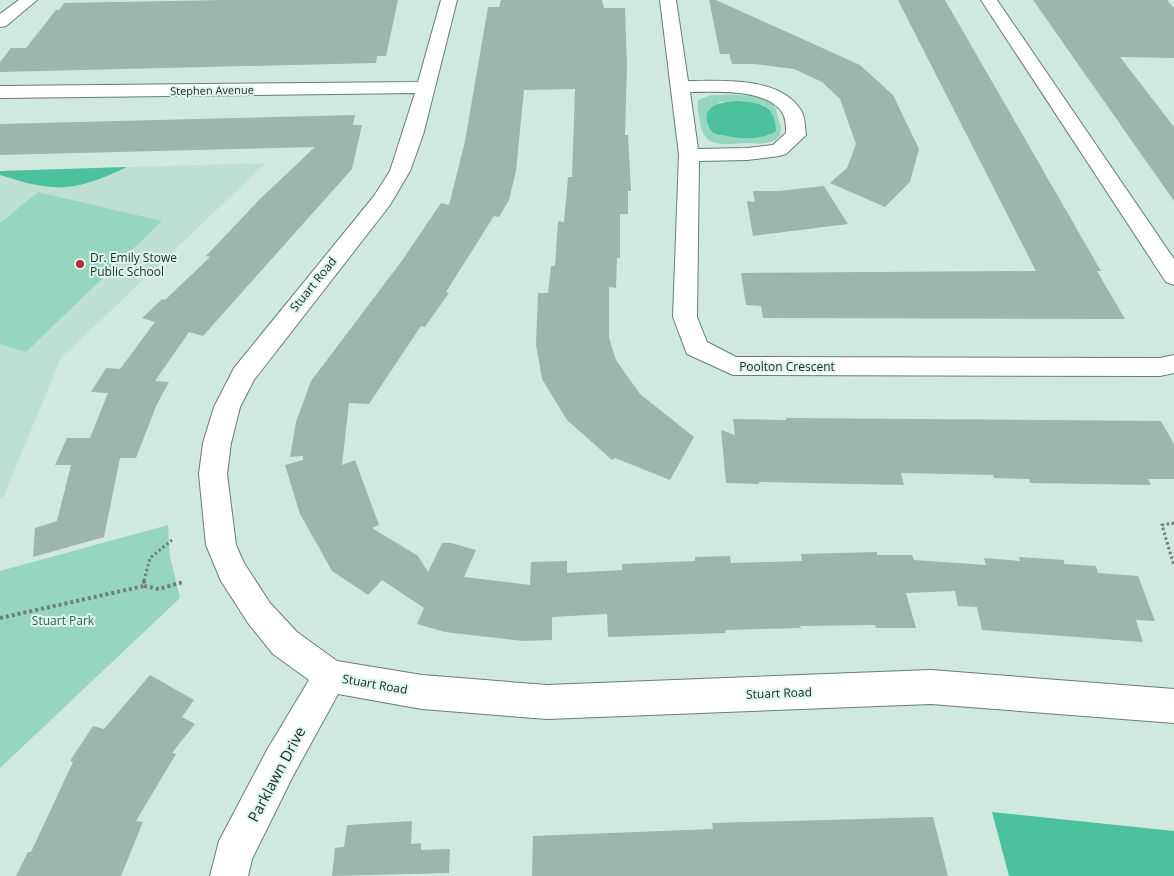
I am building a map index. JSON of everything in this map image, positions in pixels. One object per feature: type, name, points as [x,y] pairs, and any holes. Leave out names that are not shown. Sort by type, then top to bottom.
[{"type":"street","points":[[0,22],[29,0]]},
{"type":"street","name":"Stuart Road","points":[[449,0],[424,87],[413,135],[400,171],[382,200],[243,375],[227,407],[217,444],[213,474],[221,545],[232,571],[259,613],[285,643],[330,676],[422,692],[547,702],[931,687],[1174,706]]},
{"type":"street","name":"Poolton Crescent","points":[[668,0],[689,155],[685,318],[696,348],[733,366],[1160,367],[1174,364]]},
{"type":"street","points":[[989,0],[1174,278]]},
{"type":"street","points":[[680,86],[748,89],[780,97],[793,113],[796,135],[779,150],[747,154],[689,155]]},
{"type":"street","name":"Stephen Avenue","points":[[0,92],[424,87]]},
{"type":"street","name":"Parklawn Drive","points":[[229,876],[233,855],[280,763],[330,676]]},
{"type":"path","points":[[1174,523],[1162,525],[1174,566]]},
{"type":"path","points":[[144,586],[144,572],[150,556],[172,540]]},
{"type":"path","points":[[0,618],[144,586],[159,588],[183,582]]},
{"type":"shaded area","name":"Dr. Emily Stowe Public School","points":[[266,163],[61,358],[3,498],[0,499],[0,171]]},
{"type":"green space","points":[[711,95],[745,95],[762,98],[774,106],[777,112],[781,126],[780,135],[772,142],[764,143],[723,144],[710,141],[702,131],[698,112],[698,100]],"holes":[[[736,101],[764,105],[770,135],[754,137],[723,136],[719,102]]]},
{"type":"green space","points":[[736,101],[764,106],[773,115],[776,131],[754,138],[713,133],[708,125],[707,118],[711,108],[722,103]]},
{"type":"green space","points":[[127,167],[93,181],[65,187],[36,185],[0,175],[0,171]]},
{"type":"green space","points":[[38,192],[162,221],[26,352],[0,344],[0,223]]},
{"type":"green space","name":"Stuart Park","points":[[168,525],[170,557],[180,598],[0,768],[0,571]]},
{"type":"green space","points":[[992,812],[1174,831],[1174,876],[1009,876]]},
{"type":"building","points":[[223,0],[398,0],[386,56],[377,56],[376,63],[0,72],[0,62],[11,48],[26,48],[56,10],[59,10],[64,3]]},
{"type":"building","points":[[501,0],[602,0],[604,8],[625,8],[627,66],[625,135],[628,135],[631,191],[628,191],[628,214],[620,214],[620,258],[617,258],[616,288],[609,287],[609,338],[616,360],[640,394],[694,437],[670,480],[615,458],[612,460],[567,420],[542,379],[536,344],[538,293],[548,293],[551,266],[555,266],[558,221],[564,222],[568,177],[572,177],[575,89],[524,90],[516,171],[509,200],[499,217],[494,216],[446,292],[449,293],[425,327],[421,326],[369,404],[349,403],[342,465],[355,460],[379,525],[372,528],[418,556],[428,572],[442,543],[451,543],[476,550],[464,577],[530,585],[531,562],[567,561],[567,573],[622,570],[622,564],[695,561],[695,557],[730,556],[731,563],[802,561],[801,554],[877,552],[877,555],[912,555],[914,560],[986,565],[984,558],[1020,561],[1019,557],[1064,560],[1064,564],[1096,566],[1098,573],[1138,576],[1155,621],[1136,620],[1143,642],[982,630],[977,607],[958,606],[955,591],[906,593],[916,628],[876,628],[875,625],[800,626],[801,628],[725,630],[726,633],[608,637],[607,614],[552,617],[552,640],[523,641],[445,632],[417,624],[424,608],[382,580],[368,595],[332,571],[300,514],[285,465],[303,460],[303,456],[290,457],[296,422],[311,381],[401,262],[441,203],[449,205],[465,141],[488,7],[499,7]]},
{"type":"building","points":[[709,0],[716,0],[860,65],[893,95],[919,149],[910,182],[885,207],[830,183],[847,168],[856,144],[840,99],[822,82],[794,69],[754,64],[732,64],[729,54],[720,54]]},
{"type":"building","points":[[898,0],[945,0],[1101,271],[1097,271],[1125,319],[763,318],[761,306],[746,305],[741,273],[1036,271]]},
{"type":"building","points":[[1033,0],[1167,0],[1174,8],[1174,58],[1120,57],[1174,127],[1174,201]]},
{"type":"building","points":[[355,115],[353,125],[362,125],[352,169],[203,336],[189,332],[155,381],[169,382],[157,404],[136,458],[120,458],[104,537],[33,557],[35,528],[57,521],[71,465],[55,465],[67,438],[90,438],[108,393],[91,392],[106,368],[120,369],[155,322],[142,318],[162,299],[165,300],[210,257],[206,256],[259,200],[315,147],[0,155],[0,124]]},
{"type":"building","points":[[824,186],[848,224],[753,236],[747,201],[755,202],[753,191],[778,191]]},
{"type":"building","points":[[786,418],[1161,421],[1174,444],[1174,479],[1148,479],[1151,485],[1030,483],[1029,479],[994,478],[993,475],[901,473],[904,485],[726,483],[721,430],[735,435],[733,419],[786,420]]},
{"type":"building","points":[[150,675],[194,700],[182,717],[195,724],[172,753],[176,754],[136,821],[143,822],[121,876],[16,876],[28,852],[31,852],[73,762],[70,761],[93,726],[104,729]]},
{"type":"building","points":[[933,817],[948,876],[532,876],[533,836],[713,829],[712,823]]},
{"type":"building","points":[[412,821],[411,844],[421,843],[421,850],[450,849],[449,873],[332,876],[335,848],[344,847],[347,825]]},
{"type":"place","name":"Dr. Emily Stowe Public School","points":[[80,264]]}]
